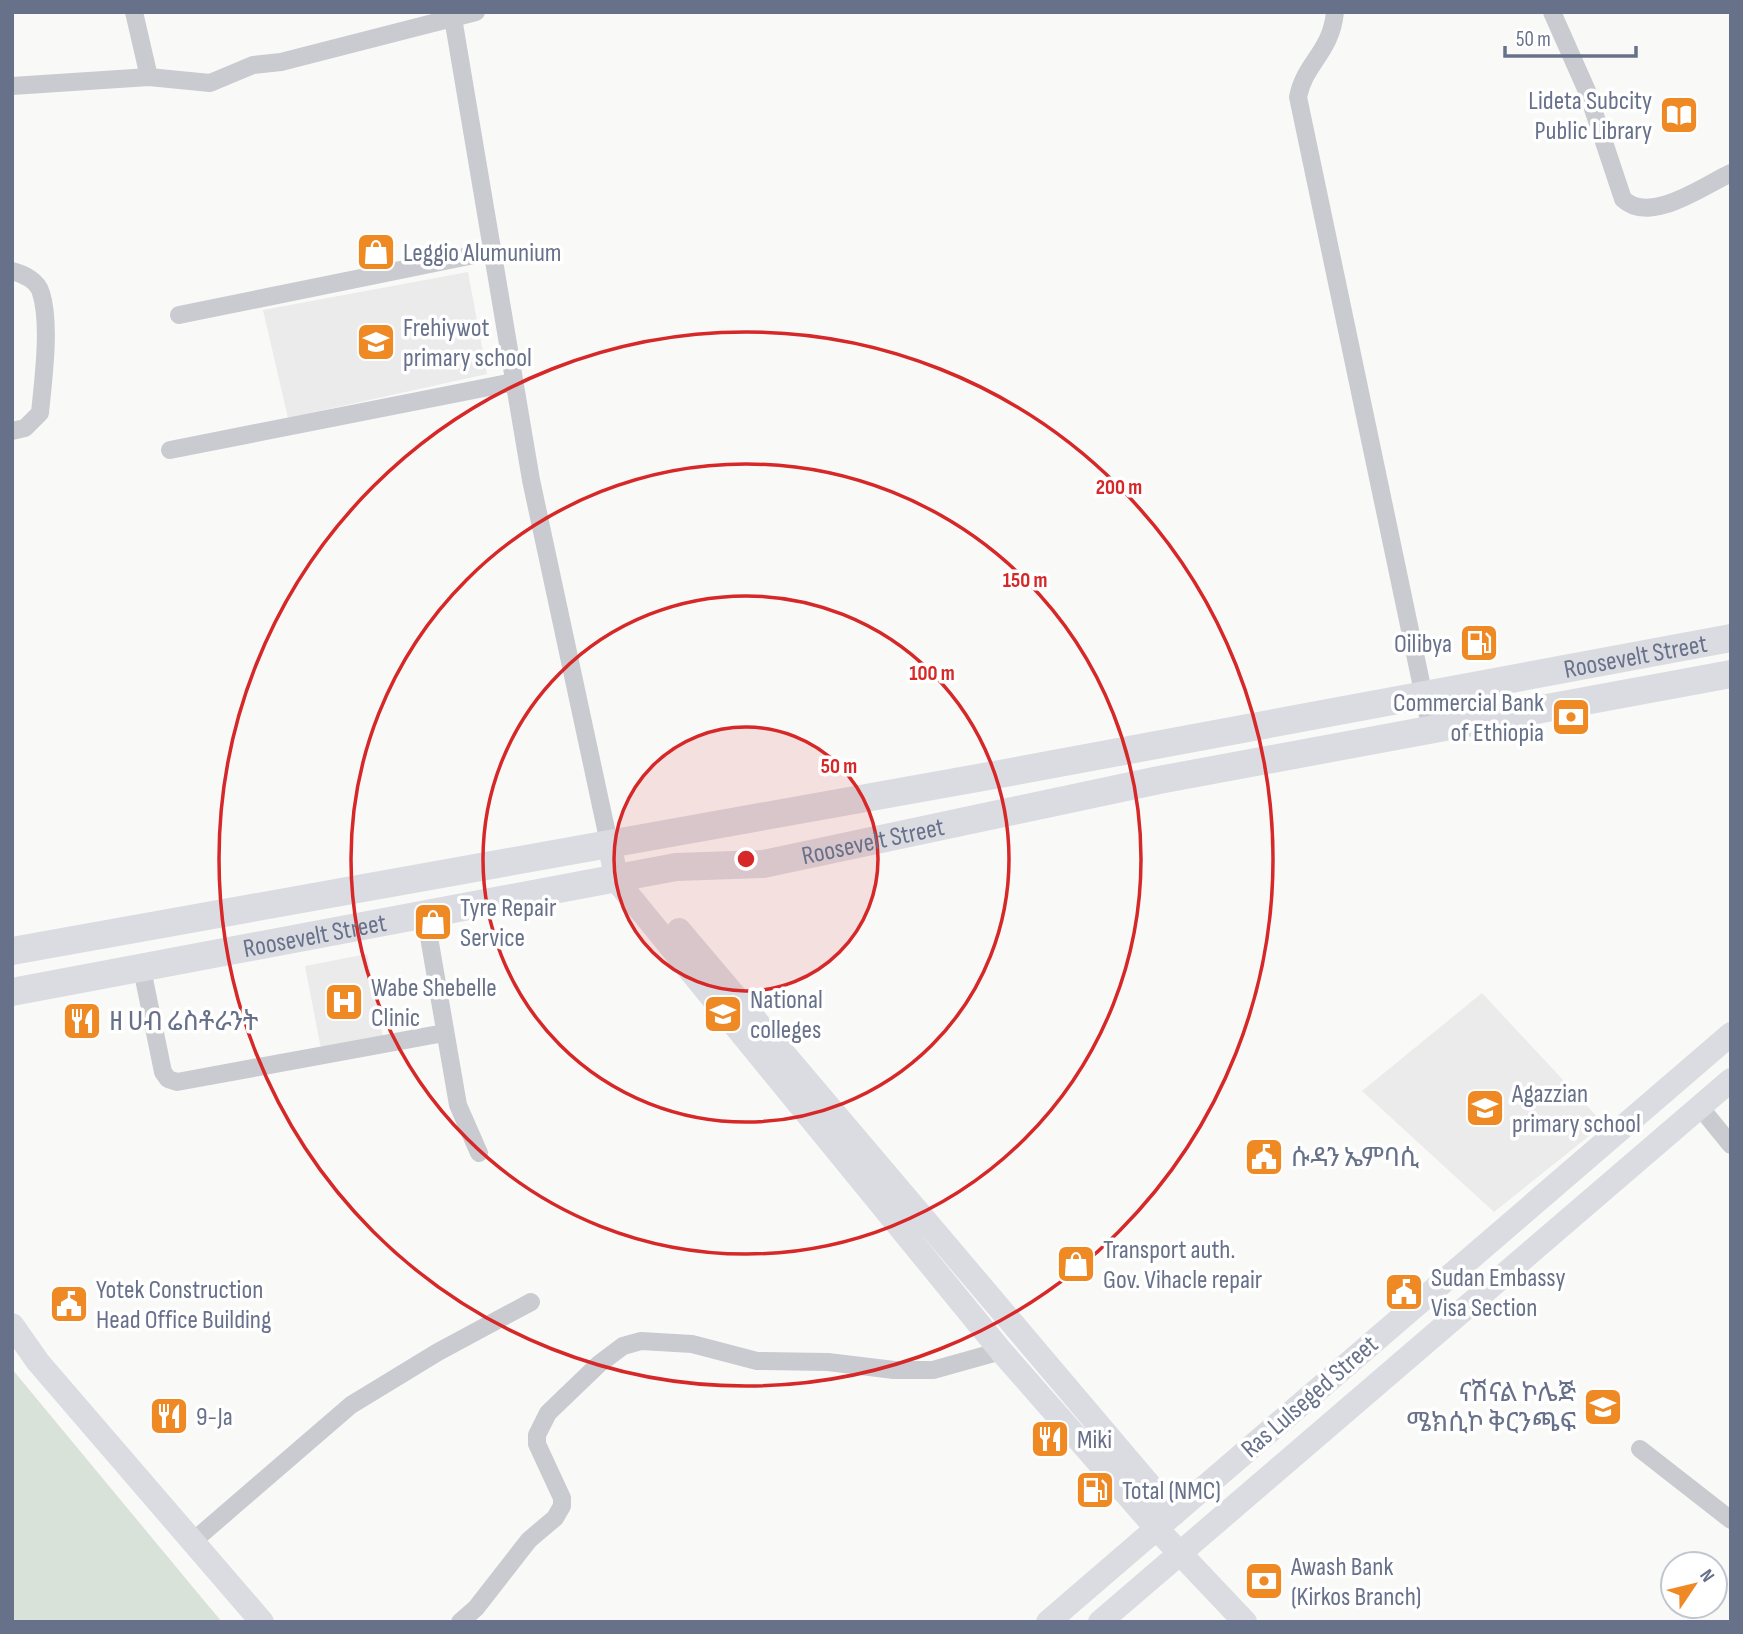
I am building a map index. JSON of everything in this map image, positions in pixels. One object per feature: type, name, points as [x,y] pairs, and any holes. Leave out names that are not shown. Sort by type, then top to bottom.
[{"type":"main road","name":"Roosevelt Street","points":[[12,951],[1011,772],[1731,638]]},
{"type":"main road","points":[[1650,652],[1657,687]]},
{"type":"main road","name":"Roosevelt Street","points":[[12,992],[625,879],[676,867],[763,863],[1120,787],[1731,674]]},
{"type":"main road","points":[[275,903],[281,942]]},
{"type":"street","points":[[134,12],[149,77]]},
{"type":"street","points":[[12,86],[149,77],[216,82],[253,65],[281,62],[452,14],[476,12]]},
{"type":"street","points":[[1335,12],[1328,45],[1305,76],[1298,97],[1431,730]]},
{"type":"street","points":[[1552,12],[1587,91],[1623,199],[1630,206],[1647,208],[1664,205],[1731,173]]},
{"type":"street","points":[[452,14],[494,251],[513,382],[548,566],[625,879],[1001,1350],[1166,1522]]},
{"type":"street","points":[[179,315],[494,251]]},
{"type":"street","points":[[12,271],[27,277],[41,293],[45,343],[40,413],[25,428],[12,431]]},
{"type":"street","points":[[170,450],[513,382]]},
{"type":"street","points":[[625,879],[1166,1522],[1181,1552],[1245,1622]]},
{"type":"street","points":[[425,914],[458,1105],[479,1153]]},
{"type":"street","points":[[142,969],[163,1072],[167,1079],[177,1082],[444,1033]]},
{"type":"street","name":"Ras Lulseged Street","points":[[1048,1622],[1731,1034]]},
{"type":"street","name":"Ras Lulseged Street","points":[[1100,1622],[1731,1080]]},
{"type":"street","points":[[1666,1090],[1731,1145]]},
{"type":"street","points":[[191,1543],[351,1405],[438,1352],[531,1302]]},
{"type":"street","points":[[12,1325],[38,1362],[191,1543],[262,1622]]},
{"type":"street","points":[[460,1622],[475,1608],[529,1540],[555,1518],[562,1506],[562,1498],[537,1444],[537,1435],[548,1413],[623,1346],[641,1341],[692,1344],[757,1361],[933,1370],[1001,1350]]},
{"type":"street","points":[[1640,1449],[1731,1520]]},
{"type":"shaded area","name":"Frehiywot primary school","points":[[468,272],[487,374],[288,418],[263,310]]},
{"type":"shaded area","name":"Wabe Shebelle Clinic","points":[[367,954],[383,1038],[321,1049],[305,966]]},
{"type":"shaded area","name":"Agazzian primary school","points":[[1482,993],[1604,1124],[1494,1212],[1362,1091]]},
{"type":"shaded area","points":[[12,1369],[201,1597],[222,1622],[12,1622]]},
{"type":"place","name":"Lideta Subcity Public Library","points":[[1679,115]]},
{"type":"place","name":"Leggio Alumunium","points":[[376,252]]},
{"type":"place","name":"Frehiywot primary school","points":[[376,342]]},
{"type":"place","name":"Oilibya","points":[[1479,643]]},
{"type":"place","name":"Commercial Bank of Ethiopia","points":[[1571,717]]},
{"type":"place","name":"Tyre Repair Service","points":[[433,922]]},
{"type":"place","name":"Wabe Shebelle Clinic","points":[[344,1002]]},
{"type":"place","name":"National colleges","points":[[723,1014]]},
{"type":"place","name":"ዘ ሀብ ሬስቶራንት","points":[[82,1021]]},
{"type":"place","name":"Agazzian primary school","points":[[1485,1108]]},
{"type":"place","name":"ሱዳን ኤምባሲ","points":[[1264,1157]]},
{"type":"place","name":"Transport auth. Gov. Vihacle repair","points":[[1076,1264]]},
{"type":"place","name":"Sudan Embassy Visa Section","points":[[1404,1292]]},
{"type":"place","name":"Yotek Construction Head Office Building","points":[[69,1304]]},
{"type":"place","name":"ናሽናል ኮሌጅ ሜክሲኮ ቅርንጫፍ","points":[[1603,1407]]},
{"type":"place","name":"9-Ja","points":[[169,1416]]},
{"type":"place","name":"Miki","points":[[1050,1439]]},
{"type":"place","name":"Total (NMC)","points":[[1095,1490]]},
{"type":"place","name":"Awash Bank (Kirkos Branch)","points":[[1264,1581]]}]
